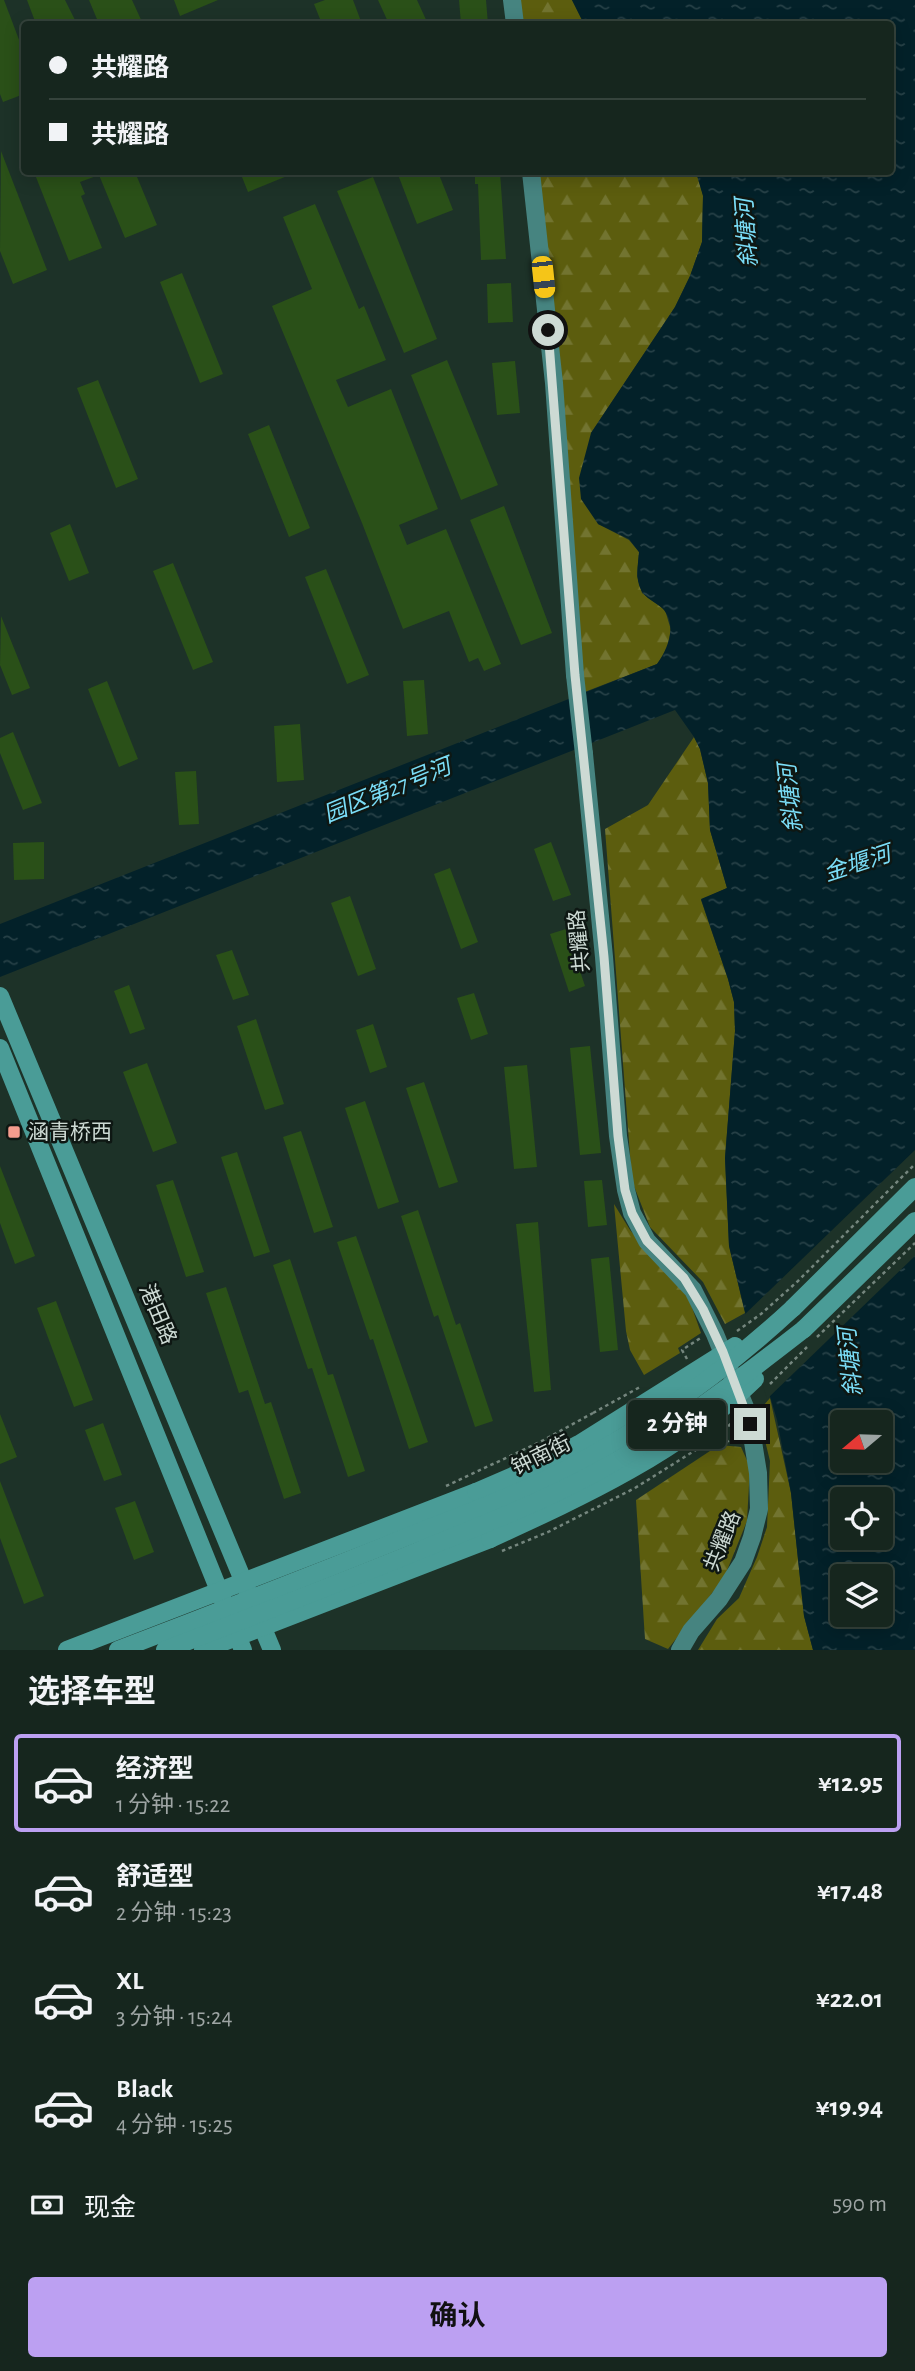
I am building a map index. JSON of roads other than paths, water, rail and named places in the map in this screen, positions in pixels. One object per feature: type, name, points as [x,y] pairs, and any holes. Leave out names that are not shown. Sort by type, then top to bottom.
[{"type":"main road","name":"港田路","points":[[0,996],[272,1650]]},
{"type":"main road","points":[[0,1048],[241,1643]]},
{"type":"main road","name":"钟南街","points":[[118,1650],[302,1580],[517,1493],[563,1471],[654,1418],[750,1348],[915,1187]]},
{"type":"main road","name":"钟南街","points":[[165,1650],[472,1529],[591,1475],[632,1452],[712,1400],[804,1329],[915,1221]]},
{"type":"main road","points":[[67,1650],[476,1492],[545,1462],[579,1444],[793,1308]]},
{"type":"main road","points":[[203,1650],[241,1643],[263,1628],[490,1539],[596,1489],[679,1440],[726,1407],[804,1329]]},
{"type":"street","points":[[512,0],[515,21]]},
{"type":"street","name":"共耀路","points":[[531,175],[554,383],[575,675],[625,1190],[632,1213],[647,1241],[693,1290],[713,1330],[747,1418],[760,1491],[759,1509],[743,1562],[731,1583],[691,1631],[680,1650]]},
{"type":"water","points":[[572,0],[915,0],[915,1650],[813,1650],[804,1616],[791,1493],[777,1420],[746,1316],[729,1246],[725,1158],[735,1031],[734,1002],[701,899],[727,888],[710,830],[708,783],[700,749],[675,710],[0,977],[0,924],[657,664],[668,644],[670,621],[662,608],[641,590],[637,576],[639,552],[629,539],[598,524],[581,499],[579,478],[591,433],[675,307],[702,242],[703,196],[697,175],[894,175],[894,21],[582,21]]},
{"type":"place","name":"涵青桥西","points":[[14,1132]]},
{"type":"water label","name":"斜塘河","points":[[746,233]]},
{"type":"water label","name":"园区第27号河","points":[[387,790]]},
{"type":"water label","name":"斜塘河","points":[[790,798]]},
{"type":"water label","name":"金堰河","points":[[857,863]]},
{"type":"water label","name":"斜塘河","points":[[850,1362]]}]
